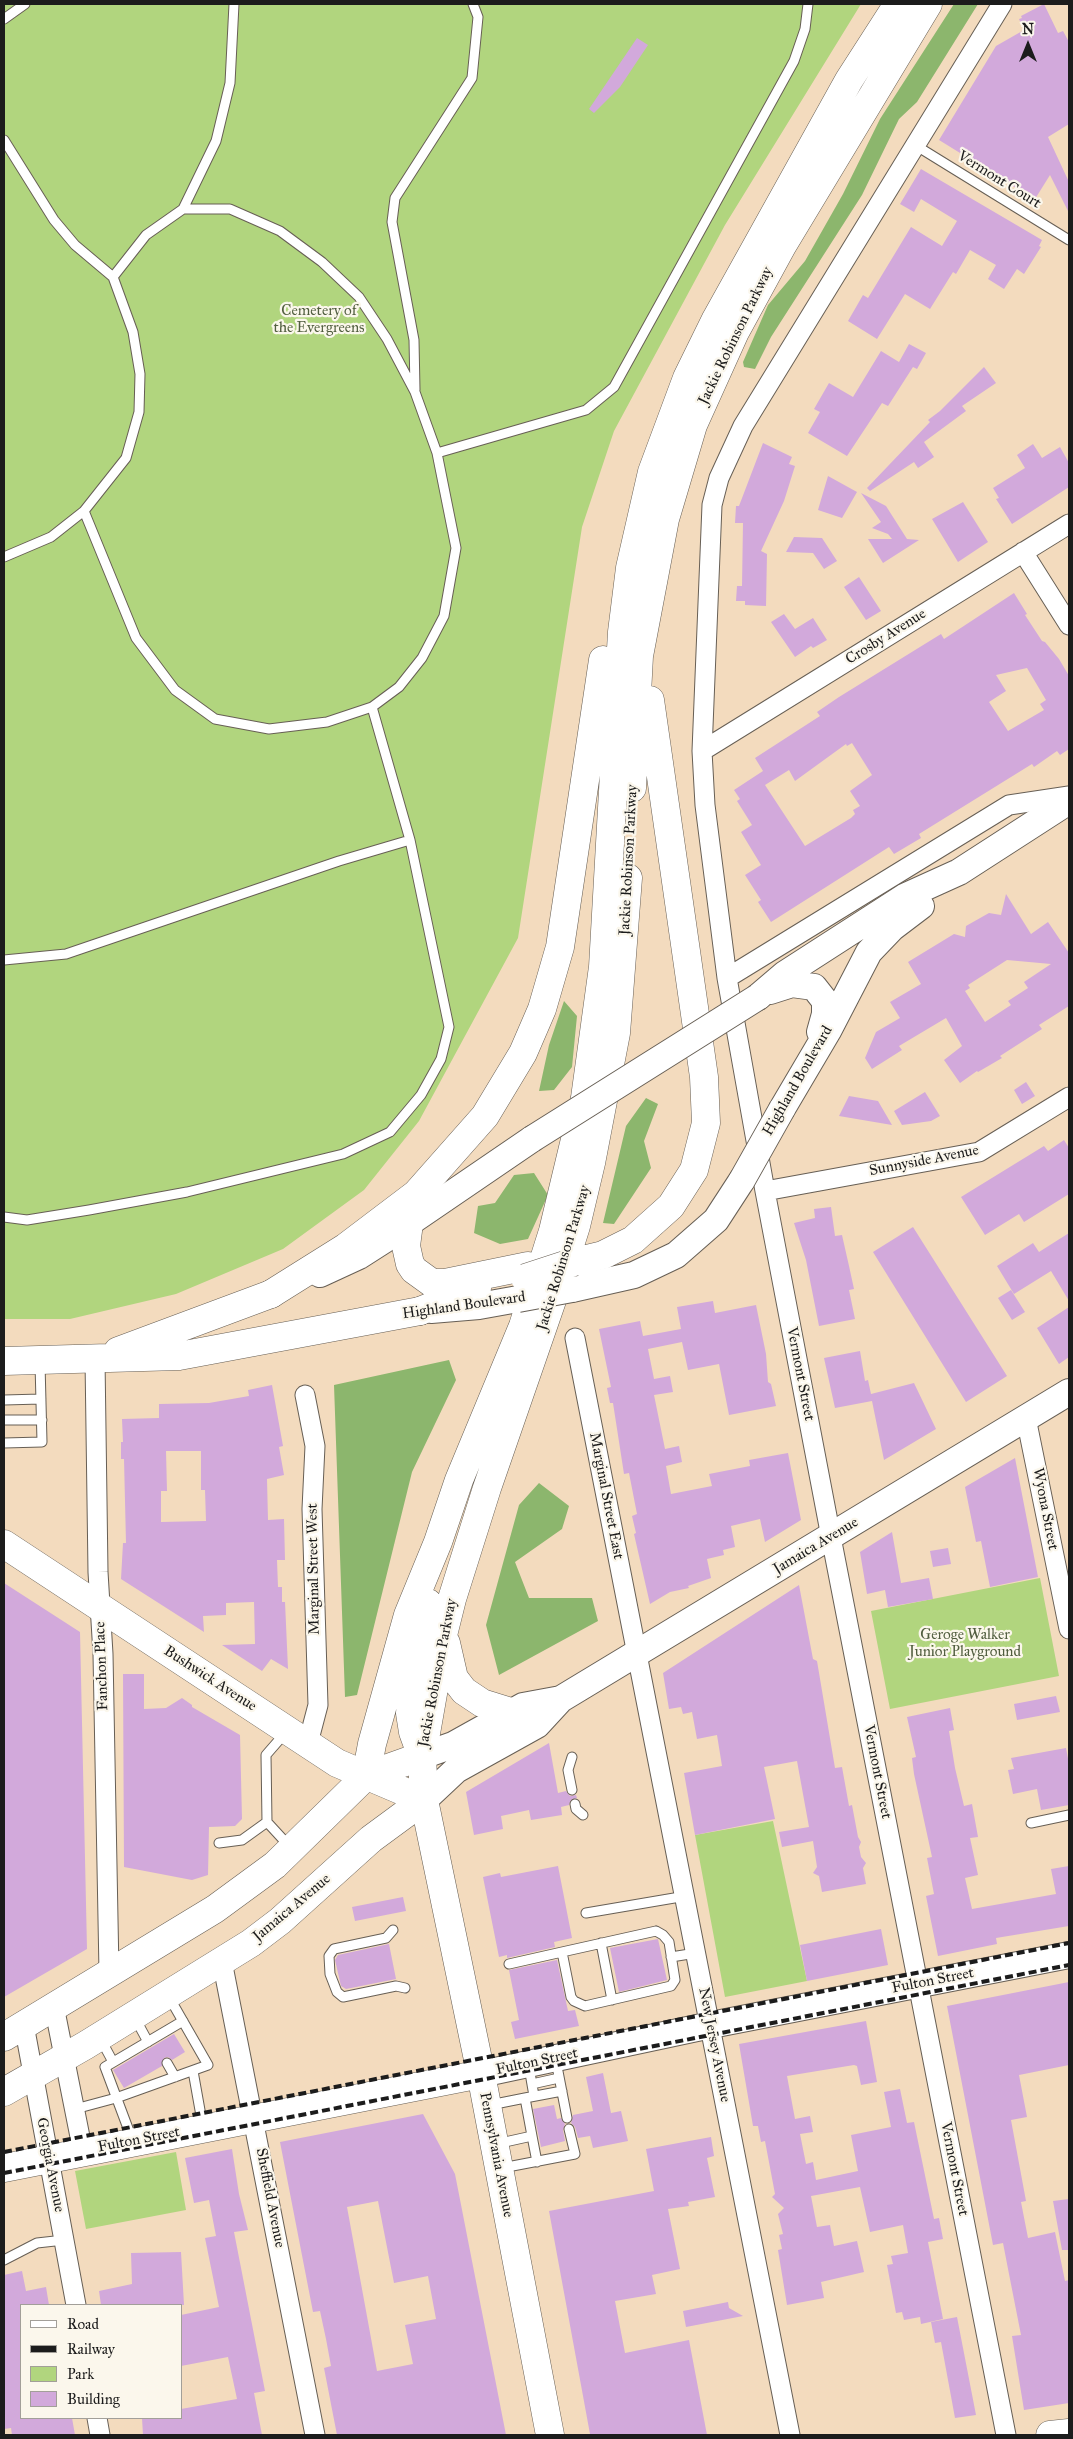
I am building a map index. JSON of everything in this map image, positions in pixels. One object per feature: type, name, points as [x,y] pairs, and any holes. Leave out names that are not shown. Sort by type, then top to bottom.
[{"type":"main road","name":"Jackie Robinson Parkway","points":[[438,1542],[459,1480],[523,1326],[553,1231],[585,1098],[603,967],[617,700],[630,568],[652,472],[687,378],[728,297],[844,88],[898,4]]},
{"type":"main road","name":"Jackie Robinson Parkway","points":[[422,1756],[432,1712],[444,1631],[487,1488],[576,1226],[600,1123],[620,991],[639,656],[652,584],[674,486],[693,425],[719,364],[782,246],[928,4]]},
{"type":"main road","points":[[271,1294],[359,1238],[416,1194],[485,1116],[523,1053],[542,1010],[560,947],[608,631],[630,568]]},
{"type":"main road","points":[[409,1223],[407,1254],[414,1270],[432,1283],[477,1290],[603,1255],[633,1240],[648,1229],[676,1200],[694,1170],[706,1123],[704,1078],[650,704],[648,653],[652,584]]},
{"type":"main road","name":"Highland Boulevard","points":[[95,1359],[271,1294],[359,1256],[532,1139],[761,995],[786,974],[906,896],[959,872],[1069,801]]},
{"type":"main road","name":"Highland Boulevard","points":[[4,1361],[179,1356],[420,1311],[477,1290],[609,1282],[654,1267],[689,1246],[716,1220],[742,1180],[806,1065],[828,1031],[869,952],[892,928],[916,910],[959,872]]},
{"type":"main road","points":[[761,995],[792,984],[800,984],[814,987],[822,996],[825,1014],[806,1065]]},
{"type":"main road","name":"Jamaica Avenue","points":[[4,2092],[168,1995],[280,1921],[371,1839],[424,1800],[456,1770],[537,1724],[561,1699],[1069,1392]]},
{"type":"main road","points":[[422,1756],[413,1732],[410,1706],[438,1542]]},
{"type":"main road","points":[[366,1776],[408,1614],[438,1542]]},
{"type":"main road","name":"Bushwick Avenue","points":[[4,1544],[337,1763],[424,1800]]},
{"type":"main road","points":[[444,1631],[452,1670],[458,1684],[475,1699],[510,1712]]},
{"type":"main road","name":"Jamaica Avenue","points":[[14,2031],[215,1909],[275,1865],[366,1776],[453,1745],[523,1706],[561,1699]]},
{"type":"main road","name":"Pennsylvania Avenue","points":[[422,1756],[424,1800],[481,2074],[550,2435]]},
{"type":"main road","name":"Fulton Street","points":[[4,2168],[481,2074],[530,2074],[711,2025],[1069,1955]]},
{"type":"main road","points":[[1050,2435],[1069,2433]]},
{"type":"street","points":[[1002,4],[743,426],[719,478],[712,505],[702,751],[705,805],[728,978],[1009,804],[1069,796]]},
{"type":"street","name":"Crosby Avenue","points":[[702,751],[1069,524]]},
{"type":"street","points":[[1023,552],[1069,625]]},
{"type":"street","name":"Vermont Street","points":[[728,978],[765,1191],[830,1538],[1006,2435]]},
{"type":"street","name":"Sunnyside Avenue","points":[[765,1191],[979,1152],[1069,1097]]},
{"type":"street","name":"Marginal Street East","points":[[575,1338],[638,1654]]},
{"type":"street","name":"Fanchon Place","points":[[95,1359],[98,1572],[109,1972]]},
{"type":"street","name":"Marginal Street West","points":[[298,1736],[318,1705],[312,1509],[315,1446],[305,1395]]},
{"type":"street","name":"Wyona Street","points":[[1026,1418],[1069,1629]]},
{"type":"street","name":"New Jersey Avenue","points":[[638,1654],[790,2435]]},
{"type":"street","name":"Sheffield Avenue","points":[[222,1961],[255,2118],[315,2435]]},
{"type":"street","points":[[54,2006],[83,2152]]},
{"type":"street","name":"Georgia Avenue","points":[[14,2031],[34,2075],[76,2304]]},
{"type":"street","points":[[97,2419],[100,2435]]},
{"type":"lane","points":[[4,18],[25,4]]},
{"type":"lane","points":[[113,277],[146,235],[183,209],[216,141],[230,83],[234,4]]},
{"type":"lane","points":[[415,392],[414,340],[392,222],[395,198],[472,78],[478,17],[473,4]]},
{"type":"lane","points":[[437,453],[586,410],[614,387],[794,61],[805,29],[808,4]]},
{"type":"lane","points":[[4,140],[54,220],[75,246],[113,277],[133,332],[140,374],[139,412],[126,458],[84,511],[51,537],[4,557]]},
{"type":"lane","name":"Vermont Court","points":[[915,144],[1069,240]]},
{"type":"lane","points":[[84,511],[136,638],[175,690],[215,719],[269,729],[327,722],[372,707],[399,687],[422,658],[444,616],[456,548],[437,453],[415,392],[387,340],[359,298],[322,262],[280,231],[230,210],[183,209]]},
{"type":"lane","points":[[4,1217],[27,1220],[187,1192],[343,1154],[390,1132],[421,1095],[440,1059],[449,1027],[410,840],[372,707]]},
{"type":"lane","points":[[4,960],[66,954],[339,861],[410,840]]},
{"type":"lane","points":[[4,1443],[42,1442],[40,1361]]},
{"type":"lane","points":[[4,1400],[41,1399]]},
{"type":"lane","points":[[4,1420],[42,1420]]},
{"type":"lane","points":[[292,1849],[267,1822],[266,1755],[298,1736]]},
{"type":"lane","points":[[572,1757],[568,1770],[572,1790]]},
{"type":"lane","points":[[575,1804],[576,1809],[584,1816]]},
{"type":"lane","points":[[1031,1823],[1069,1815]]},
{"type":"lane","points":[[219,1843],[242,1840],[267,1822]]},
{"type":"lane","points":[[586,1913],[686,1896]]},
{"type":"lane","points":[[393,1930],[386,1938],[334,1949],[329,1956],[330,1974],[337,1992],[344,1996],[396,1986],[405,1988]]},
{"type":"lane","points":[[509,1964],[601,1943],[656,1931],[663,1934],[669,1942],[671,1957],[669,1968],[675,1980],[671,1986],[585,2006],[574,2001],[570,1996],[562,1952]]},
{"type":"lane","points":[[601,1943],[612,1979],[612,2000]]},
{"type":"lane","points":[[671,1957],[697,1953]]},
{"type":"lane","points":[[75,2109],[116,2098],[208,2065],[168,1995]]},
{"type":"lane","points":[[133,2016],[152,2041]]},
{"type":"lane","points":[[132,2142],[105,2067],[127,2057],[183,2021]]},
{"type":"lane","points":[[99,2036],[113,2062]]},
{"type":"lane","points":[[167,2063],[175,2077]]},
{"type":"lane","points":[[557,2068],[567,2118]]},
{"type":"lane","points":[[193,2071],[204,2128]]},
{"type":"lane","points":[[530,2074],[534,2096]]},
{"type":"lane","points":[[140,2079],[146,2087]]},
{"type":"lane","points":[[487,2105],[562,2091]]},
{"type":"lane","points":[[524,2098],[532,2130],[536,2162]]},
{"type":"lane","points":[[497,2157],[536,2162],[575,2154],[569,2129]]},
{"type":"lane","points":[[497,2157],[532,2130]]},
{"type":"lane","points":[[4,2260],[37,2243],[64,2240]]},
{"type":"green space","name":"Cemetery of the Evergreens","points":[[4,4],[861,4],[725,225],[614,431],[582,527],[518,938],[419,1121],[364,1190],[283,1249],[176,1294],[70,1319],[4,1319]]},
{"type":"green space","points":[[954,4],[978,4],[917,102],[899,119],[862,195],[771,337],[755,369],[744,367],[743,362],[768,305],[805,261],[843,194],[880,119]]},
{"type":"green space","points":[[564,1001],[577,1016],[572,1067],[554,1090],[539,1091],[549,1045]]},
{"type":"green space","points":[[646,1098],[658,1104],[644,1141],[651,1168],[614,1224],[603,1223],[626,1126]]},
{"type":"green space","points":[[534,1173],[548,1195],[528,1239],[500,1244],[474,1233],[478,1206],[495,1203],[514,1175]]},
{"type":"green space","points":[[449,1360],[456,1380],[412,1472],[357,1695],[345,1697],[334,1385]]},
{"type":"green space","points":[[539,1483],[569,1506],[562,1529],[515,1562],[529,1598],[592,1598],[598,1621],[499,1675],[486,1625],[519,1505]]},
{"type":"green space","name":"Geroge Walker Junior Playground","points":[[1040,1578],[1059,1676],[890,1709],[871,1611]]},
{"type":"green space","points":[[773,1821],[807,1981],[725,1997],[695,1835]]},
{"type":"green space","points":[[176,2152],[186,2210],[86,2229],[75,2171]]},
{"type":"building","points":[[1044,4],[1058,33],[1063,31],[1069,42],[1069,124],[1048,137],[1069,182],[1069,213],[1050,175],[1035,199],[1001,179],[998,183],[983,173],[986,169],[939,140],[996,46],[1024,30],[1019,19],[1022,18],[1021,16]]},
{"type":"building","points":[[637,38],[648,45],[620,87],[594,113],[589,109]]},
{"type":"building","points":[[921,169],[1042,240],[1039,246],[1041,247],[1024,274],[1017,269],[1004,289],[988,279],[996,265],[970,250],[956,274],[953,272],[930,309],[905,294],[877,339],[848,321],[863,295],[868,298],[911,227],[942,246],[957,221],[921,199],[914,212],[900,204]]},
{"type":"building","points":[[909,344],[926,353],[917,369],[913,367],[888,406],[882,403],[847,456],[808,433],[820,412],[814,409],[829,383],[853,397],[881,351],[899,362]]},
{"type":"building","points":[[984,367],[996,383],[962,406],[966,411],[924,442],[934,457],[918,468],[914,462],[870,491],[867,488],[930,422],[928,420],[940,411]]},
{"type":"building","points":[[763,443],[792,457],[789,464],[795,466],[784,501],[761,551],[767,554],[766,606],[745,605],[745,601],[736,601],[737,586],[742,586],[743,523],[735,523],[736,506],[739,506]]},
{"type":"building","points":[[1033,444],[1042,458],[1060,447],[1069,463],[1069,487],[1012,524],[996,499],[999,498],[993,488],[1025,468],[1017,455]]},
{"type":"building","points":[[828,476],[857,492],[842,518],[818,510]]},
{"type":"building","points":[[861,493],[886,506],[907,539],[919,540],[883,563],[868,539],[892,539],[888,534],[872,528],[881,522]]},
{"type":"building","points":[[963,502],[988,542],[958,562],[932,519]]},
{"type":"building","points":[[794,537],[822,538],[837,561],[824,569],[813,553],[786,552]]},
{"type":"building","points":[[859,577],[881,611],[866,620],[844,587]]},
{"type":"building","points":[[1014,593],[1027,614],[1025,615],[1042,641],[1059,659],[1069,676],[1069,749],[1060,755],[1057,751],[1034,767],[1032,764],[919,834],[921,838],[894,854],[889,847],[771,922],[758,902],[761,900],[745,875],[761,865],[741,832],[752,825],[737,801],[740,799],[734,790],[763,771],[755,758],[820,716],[817,712],[941,634],[944,639]],"holes":[[[1027,668],[1046,700],[1040,704],[1044,710],[1008,731],[989,702],[1006,691],[996,675]],[[852,743],[872,775],[850,791],[860,806],[853,810],[855,814],[851,818],[805,846],[765,785],[789,770],[795,781],[846,744],[847,746]]]},
{"type":"building","points":[[784,614],[795,629],[813,618],[827,640],[813,648],[811,646],[795,657],[771,622]]},
{"type":"building","points":[[1006,894],[1031,934],[1048,922],[1069,953],[1069,1006],[1039,1025],[1042,1029],[1000,1056],[1002,1058],[977,1071],[960,1083],[944,1060],[962,1046],[946,1018],[899,1046],[902,1050],[872,1069],[865,1058],[876,1032],[900,1018],[890,1002],[921,984],[908,962],[954,934],[965,937],[966,926],[989,913],[1001,915]],"holes":[[[1007,960],[1051,964],[1024,982],[1028,988],[1008,1001],[1011,1005],[985,1022],[965,991],[970,988],[968,985]]]},
{"type":"building","points":[[1026,1082],[1035,1096],[1022,1104],[1014,1090]]},
{"type":"building","points":[[925,1092],[940,1116],[931,1121],[902,1125],[894,1111]]},
{"type":"building","points":[[849,1096],[878,1101],[892,1125],[839,1116]]},
{"type":"building","points":[[1064,1140],[1069,1148],[1069,1194],[1024,1222],[1019,1214],[985,1235],[961,1197],[1044,1146],[1048,1151]]},
{"type":"building","points":[[831,1207],[835,1236],[842,1235],[854,1289],[849,1290],[855,1319],[819,1326],[806,1260],[794,1223],[815,1218],[814,1209]]},
{"type":"building","points":[[913,1227],[1007,1376],[966,1402],[873,1252]]},
{"type":"building","points":[[1069,1233],[1069,1301],[1051,1271],[1014,1294],[997,1266],[1033,1243],[1039,1252]]},
{"type":"building","points":[[1011,1290],[1025,1312],[1012,1320],[998,1298]]},
{"type":"building","points":[[713,1301],[715,1313],[756,1305],[766,1354],[768,1382],[771,1384],[776,1406],[729,1415],[719,1364],[688,1370],[682,1342],[648,1349],[654,1379],[670,1376],[673,1392],[654,1395],[665,1449],[679,1446],[682,1462],[666,1466],[671,1494],[712,1486],[709,1474],[750,1466],[749,1460],[788,1453],[801,1520],[765,1542],[760,1519],[731,1526],[735,1547],[723,1550],[724,1555],[707,1559],[711,1578],[688,1586],[689,1588],[670,1592],[650,1604],[634,1534],[636,1533],[632,1516],[637,1514],[629,1473],[624,1474],[613,1403],[610,1403],[607,1388],[611,1387],[599,1329],[640,1321],[643,1336],[681,1329],[677,1307]]},
{"type":"building","points":[[1069,1307],[1069,1357],[1059,1364],[1037,1328]]},
{"type":"building","points":[[860,1351],[865,1381],[868,1380],[871,1394],[914,1383],[936,1429],[884,1460],[872,1401],[835,1408],[824,1358]]},
{"type":"building","points":[[272,1385],[283,1446],[279,1447],[284,1475],[267,1479],[268,1520],[284,1519],[285,1560],[277,1560],[278,1587],[282,1587],[282,1602],[285,1602],[288,1669],[271,1659],[262,1671],[222,1645],[255,1644],[254,1602],[226,1603],[226,1615],[203,1616],[204,1632],[121,1579],[123,1543],[126,1543],[124,1459],[121,1459],[121,1442],[123,1442],[122,1419],[159,1418],[159,1404],[209,1403],[249,1396],[248,1390]],"holes":[[[166,1451],[201,1451],[201,1490],[205,1490],[206,1521],[161,1522],[161,1491],[167,1491]]]},
{"type":"building","points":[[1015,1458],[1038,1577],[990,1587],[981,1541],[976,1542],[965,1487]]},
{"type":"building","points":[[892,1532],[901,1583],[929,1578],[933,1599],[888,1607],[885,1590],[867,1594],[860,1552]]},
{"type":"building","points":[[948,1548],[951,1564],[933,1567],[930,1551]]},
{"type":"building","points":[[4,1583],[80,1632],[87,1949],[4,1997]]},
{"type":"building","points":[[799,1585],[813,1659],[817,1661],[835,1768],[842,1767],[849,1806],[852,1805],[858,1837],[861,1842],[859,1847],[861,1857],[866,1863],[863,1868],[866,1884],[822,1892],[819,1876],[813,1873],[817,1867],[813,1841],[782,1847],[779,1832],[809,1827],[797,1761],[764,1767],[775,1819],[695,1835],[684,1773],[722,1766],[717,1735],[697,1739],[692,1712],[683,1714],[681,1707],[669,1709],[663,1673]]},
{"type":"building","points":[[123,1674],[144,1674],[144,1709],[166,1708],[182,1698],[192,1707],[240,1735],[242,1819],[235,1826],[209,1827],[208,1875],[192,1880],[124,1867]]},
{"type":"building","points":[[1056,1696],[1060,1712],[1017,1720],[1014,1704]]},
{"type":"building","points":[[950,1708],[954,1730],[949,1731],[955,1768],[964,1806],[972,1804],[978,1837],[970,1838],[978,1875],[965,1878],[972,1909],[1056,1894],[1051,1869],[1069,1866],[1069,1926],[996,1938],[997,1944],[938,1956],[926,1896],[934,1894],[927,1858],[932,1857],[914,1774],[912,1758],[916,1757],[907,1717]]},
{"type":"building","points":[[549,1743],[558,1793],[566,1791],[570,1796],[576,1795],[577,1798],[571,1800],[569,1805],[561,1807],[562,1815],[531,1820],[529,1810],[501,1816],[503,1829],[474,1835],[466,1792]]},
{"type":"building","points":[[1066,1748],[1069,1764],[1069,1805],[1041,1810],[1037,1789],[1013,1794],[1008,1770],[1014,1769],[1011,1758]]},
{"type":"building","points":[[558,1866],[572,1938],[554,1942],[555,1947],[507,1958],[507,1955],[499,1957],[483,1877],[500,1873],[501,1877]]},
{"type":"building","points":[[403,1897],[406,1911],[355,1921],[352,1907]]},
{"type":"building","points":[[881,1929],[888,1965],[807,1981],[800,1945]]},
{"type":"building","points":[[658,1939],[667,1980],[619,1992],[610,1948]]},
{"type":"building","points":[[389,1944],[396,1979],[346,1989],[341,1986],[335,1960],[338,1955]]},
{"type":"building","points":[[557,1960],[568,2011],[575,2010],[579,2026],[515,2039],[511,2022],[519,2020],[509,1970]]},
{"type":"building","points":[[1069,1982],[1069,2065],[1019,2075],[1027,2117],[1011,2120],[1026,2201],[1021,2202],[1028,2238],[1055,2232],[1065,2281],[1069,2280],[1069,2403],[1024,2410],[1012,2336],[1021,2335],[1003,2243],[993,2245],[947,2006]]},
{"type":"building","points":[[866,2021],[877,2082],[861,2085],[857,2066],[854,2065],[787,2076],[795,2119],[810,2116],[813,2132],[800,2134],[806,2164],[813,2162],[816,2180],[858,2171],[851,2135],[891,2127],[884,2092],[900,2089],[907,2123],[914,2122],[934,2219],[939,2218],[943,2239],[928,2242],[943,2319],[921,2324],[920,2317],[904,2320],[902,2312],[896,2313],[887,2265],[893,2264],[891,2256],[908,2253],[903,2225],[870,2232],[860,2187],[811,2196],[817,2227],[830,2225],[834,2246],[857,2241],[864,2272],[821,2282],[824,2298],[787,2305],[778,2250],[782,2249],[779,2235],[783,2234],[778,2214],[784,2208],[772,2197],[775,2194],[765,2141],[761,2142],[758,2126],[753,2126],[739,2044]]},
{"type":"building","points":[[174,2034],[185,2052],[172,2060],[168,2057],[164,2058],[162,2066],[124,2088],[113,2070]]},
{"type":"building","points":[[603,2073],[611,2113],[621,2111],[628,2141],[593,2148],[590,2136],[578,2138],[575,2127],[571,2123],[573,2115],[593,2111],[586,2077]]},
{"type":"building","points":[[554,2105],[557,2119],[561,2118],[565,2124],[563,2130],[565,2141],[541,2147],[533,2109]]},
{"type":"building","points":[[423,2114],[455,2174],[506,2435],[337,2435],[324,2368],[331,2366],[326,2339],[320,2311],[313,2312],[280,2142]],"holes":[[[378,2201],[394,2283],[428,2276],[436,2319],[405,2325],[413,2364],[377,2371],[347,2207]]]},
{"type":"building","points":[[711,2137],[714,2156],[707,2158],[715,2197],[688,2202],[689,2206],[668,2209],[680,2269],[652,2275],[656,2294],[615,2301],[625,2353],[689,2340],[707,2435],[590,2434],[549,2211],[654,2191],[646,2149]]},
{"type":"building","points":[[232,2149],[239,2194],[248,2230],[234,2232],[265,2391],[254,2393],[262,2435],[143,2435],[142,2419],[182,2419],[182,2409],[237,2399],[228,2357],[182,2366],[182,2315],[219,2307],[205,2238],[216,2236],[209,2200],[194,2203],[185,2158]]},
{"type":"building","points":[[1069,2199],[1069,2250],[1062,2250],[1053,2201]]},
{"type":"building","points":[[181,2252],[184,2305],[101,2304],[99,2291],[132,2284],[131,2253]]},
{"type":"building","points":[[22,2271],[26,2291],[46,2287],[49,2304],[20,2304],[20,2419],[72,2419],[75,2435],[12,2435],[11,2428],[4,2429],[4,2275]]},
{"type":"building","points":[[728,2302],[729,2308],[743,2316],[686,2327],[683,2311]]},
{"type":"building","points":[[957,2317],[976,2415],[955,2418],[941,2342],[935,2343],[931,2322]]},
{"type":"railway","points":[[4,2152],[1069,1943]]},
{"type":"railway","points":[[4,2173],[1069,1965]]}]
